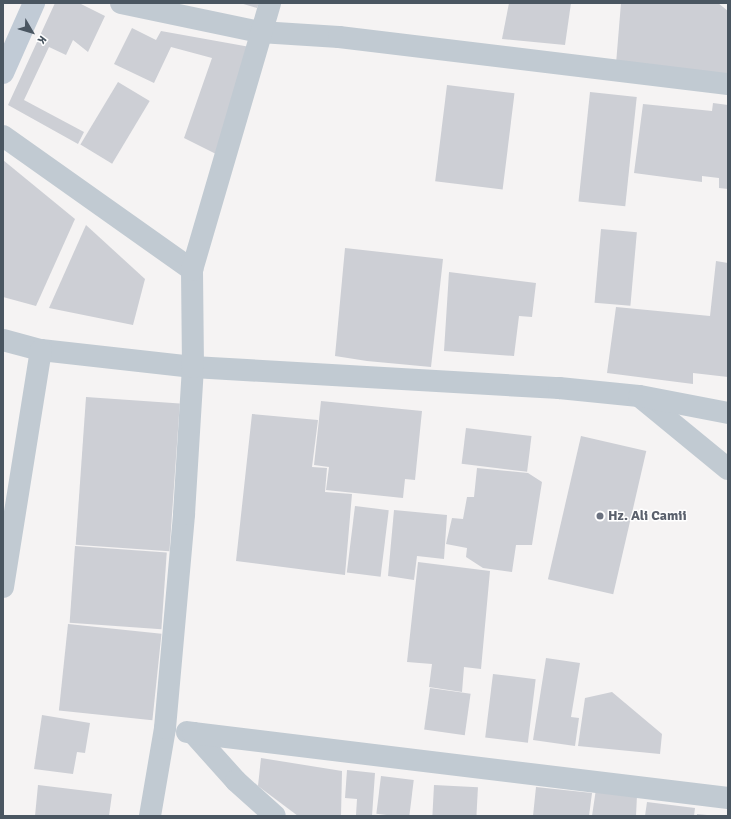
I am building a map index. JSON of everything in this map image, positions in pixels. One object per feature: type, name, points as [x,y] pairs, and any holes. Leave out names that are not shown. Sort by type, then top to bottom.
[{"type":"main road","points":[[3,73],[34,3]]},
{"type":"street","points":[[121,3],[260,32],[339,37],[728,84]]},
{"type":"street","points":[[150,816],[164,728],[184,514],[193,367],[192,270],[260,32],[270,3]]},
{"type":"street","points":[[3,136],[192,270]]},
{"type":"street","points":[[3,340],[41,350],[193,367],[559,388],[639,396],[728,413]]},
{"type":"street","points":[[3,587],[41,350]]},
{"type":"street","points":[[639,396],[728,469]]},
{"type":"street","points":[[164,728],[193,733],[728,798]]},
{"type":"street","points":[[193,733],[236,781],[275,816]]},
{"type":"building","points":[[55,3],[79,3],[105,16],[88,52],[73,40],[66,55],[49,47],[24,100],[84,132],[78,144],[8,105]]},
{"type":"building","points":[[240,3],[259,3],[257,8]]},
{"type":"building","points":[[509,3],[571,3],[565,45],[502,39]]},
{"type":"building","points":[[621,3],[718,3],[728,11],[728,78],[616,64]]},
{"type":"building","points":[[132,28],[156,40],[161,31],[250,47],[216,154],[184,138],[212,58],[171,47],[154,83],[114,64]]},
{"type":"building","points":[[118,82],[150,101],[112,164],[80,145]]},
{"type":"building","points":[[447,85],[514,93],[503,190],[435,181]]},
{"type":"building","points":[[590,92],[637,97],[625,206],[579,201]]},
{"type":"building","points":[[713,103],[728,105],[728,189],[719,188],[719,178],[702,176],[702,182],[634,173],[643,104],[712,111]]},
{"type":"building","points":[[3,160],[75,219],[36,306],[3,297]]},
{"type":"building","points":[[86,225],[145,279],[133,325],[49,308]]},
{"type":"building","points":[[601,229],[637,232],[630,306],[595,303]]},
{"type":"building","points":[[345,248],[443,259],[431,367],[367,361],[335,356]]},
{"type":"building","points":[[716,261],[728,263],[728,377],[693,373],[693,384],[607,373],[616,307],[710,316]]},
{"type":"building","points":[[449,272],[536,283],[532,317],[519,316],[514,356],[444,351]]},
{"type":"building","points":[[86,397],[180,404],[169,551],[76,545]]},
{"type":"building","points":[[321,401],[422,411],[415,480],[405,479],[403,498],[326,490],[329,467],[314,465]]},
{"type":"building","points":[[252,414],[318,420],[312,467],[327,468],[325,492],[352,494],[345,575],[236,561]]},
{"type":"building","points":[[466,428],[532,436],[527,472],[462,464]]},
{"type":"building","name":"Hz. Ali Camii","points":[[581,436],[646,451],[613,594],[548,579]]},
{"type":"building","points":[[477,468],[528,473],[542,482],[532,545],[516,545],[512,572],[483,568],[466,557],[467,548],[446,544],[452,518],[463,519],[467,497],[474,497]]},
{"type":"building","points":[[355,506],[389,510],[381,577],[347,573]]},
{"type":"building","points":[[394,510],[447,515],[444,559],[417,556],[414,580],[388,576]]},
{"type":"building","points":[[75,546],[167,552],[161,629],[70,623]]},
{"type":"building","points":[[418,562],[490,571],[481,669],[464,667],[462,692],[429,687],[432,664],[407,662]]},
{"type":"building","points":[[68,624],[161,634],[152,720],[59,711]]},
{"type":"building","points":[[546,658],[580,663],[571,717],[579,718],[575,746],[533,740]]},
{"type":"building","points":[[493,674],[536,679],[528,743],[485,738]]},
{"type":"building","points":[[430,688],[471,694],[465,735],[424,730]]},
{"type":"building","points":[[612,692],[662,734],[660,754],[578,746],[585,698]]},
{"type":"building","points":[[42,715],[90,723],[85,753],[77,752],[73,774],[34,769]]},
{"type":"building","points":[[261,758],[342,771],[341,816],[298,816],[258,786]]},
{"type":"building","points":[[347,770],[375,773],[372,816],[356,815],[357,799],[345,798]]},
{"type":"building","points":[[381,776],[414,780],[409,816],[376,814]]},
{"type":"building","points":[[38,785],[112,794],[109,816],[35,816]]},
{"type":"building","points":[[434,785],[478,787],[476,816],[432,816]]},
{"type":"building","points":[[536,787],[592,793],[589,816],[533,816]]},
{"type":"building","points":[[596,789],[637,795],[636,816],[592,816]]},
{"type":"building","points":[[647,802],[695,808],[694,816],[645,816]]},
{"type":"building","points":[[697,814],[707,815],[707,816],[697,816]]},
{"type":"place","name":"Hz. Ali Camii","points":[[600,516]]}]
